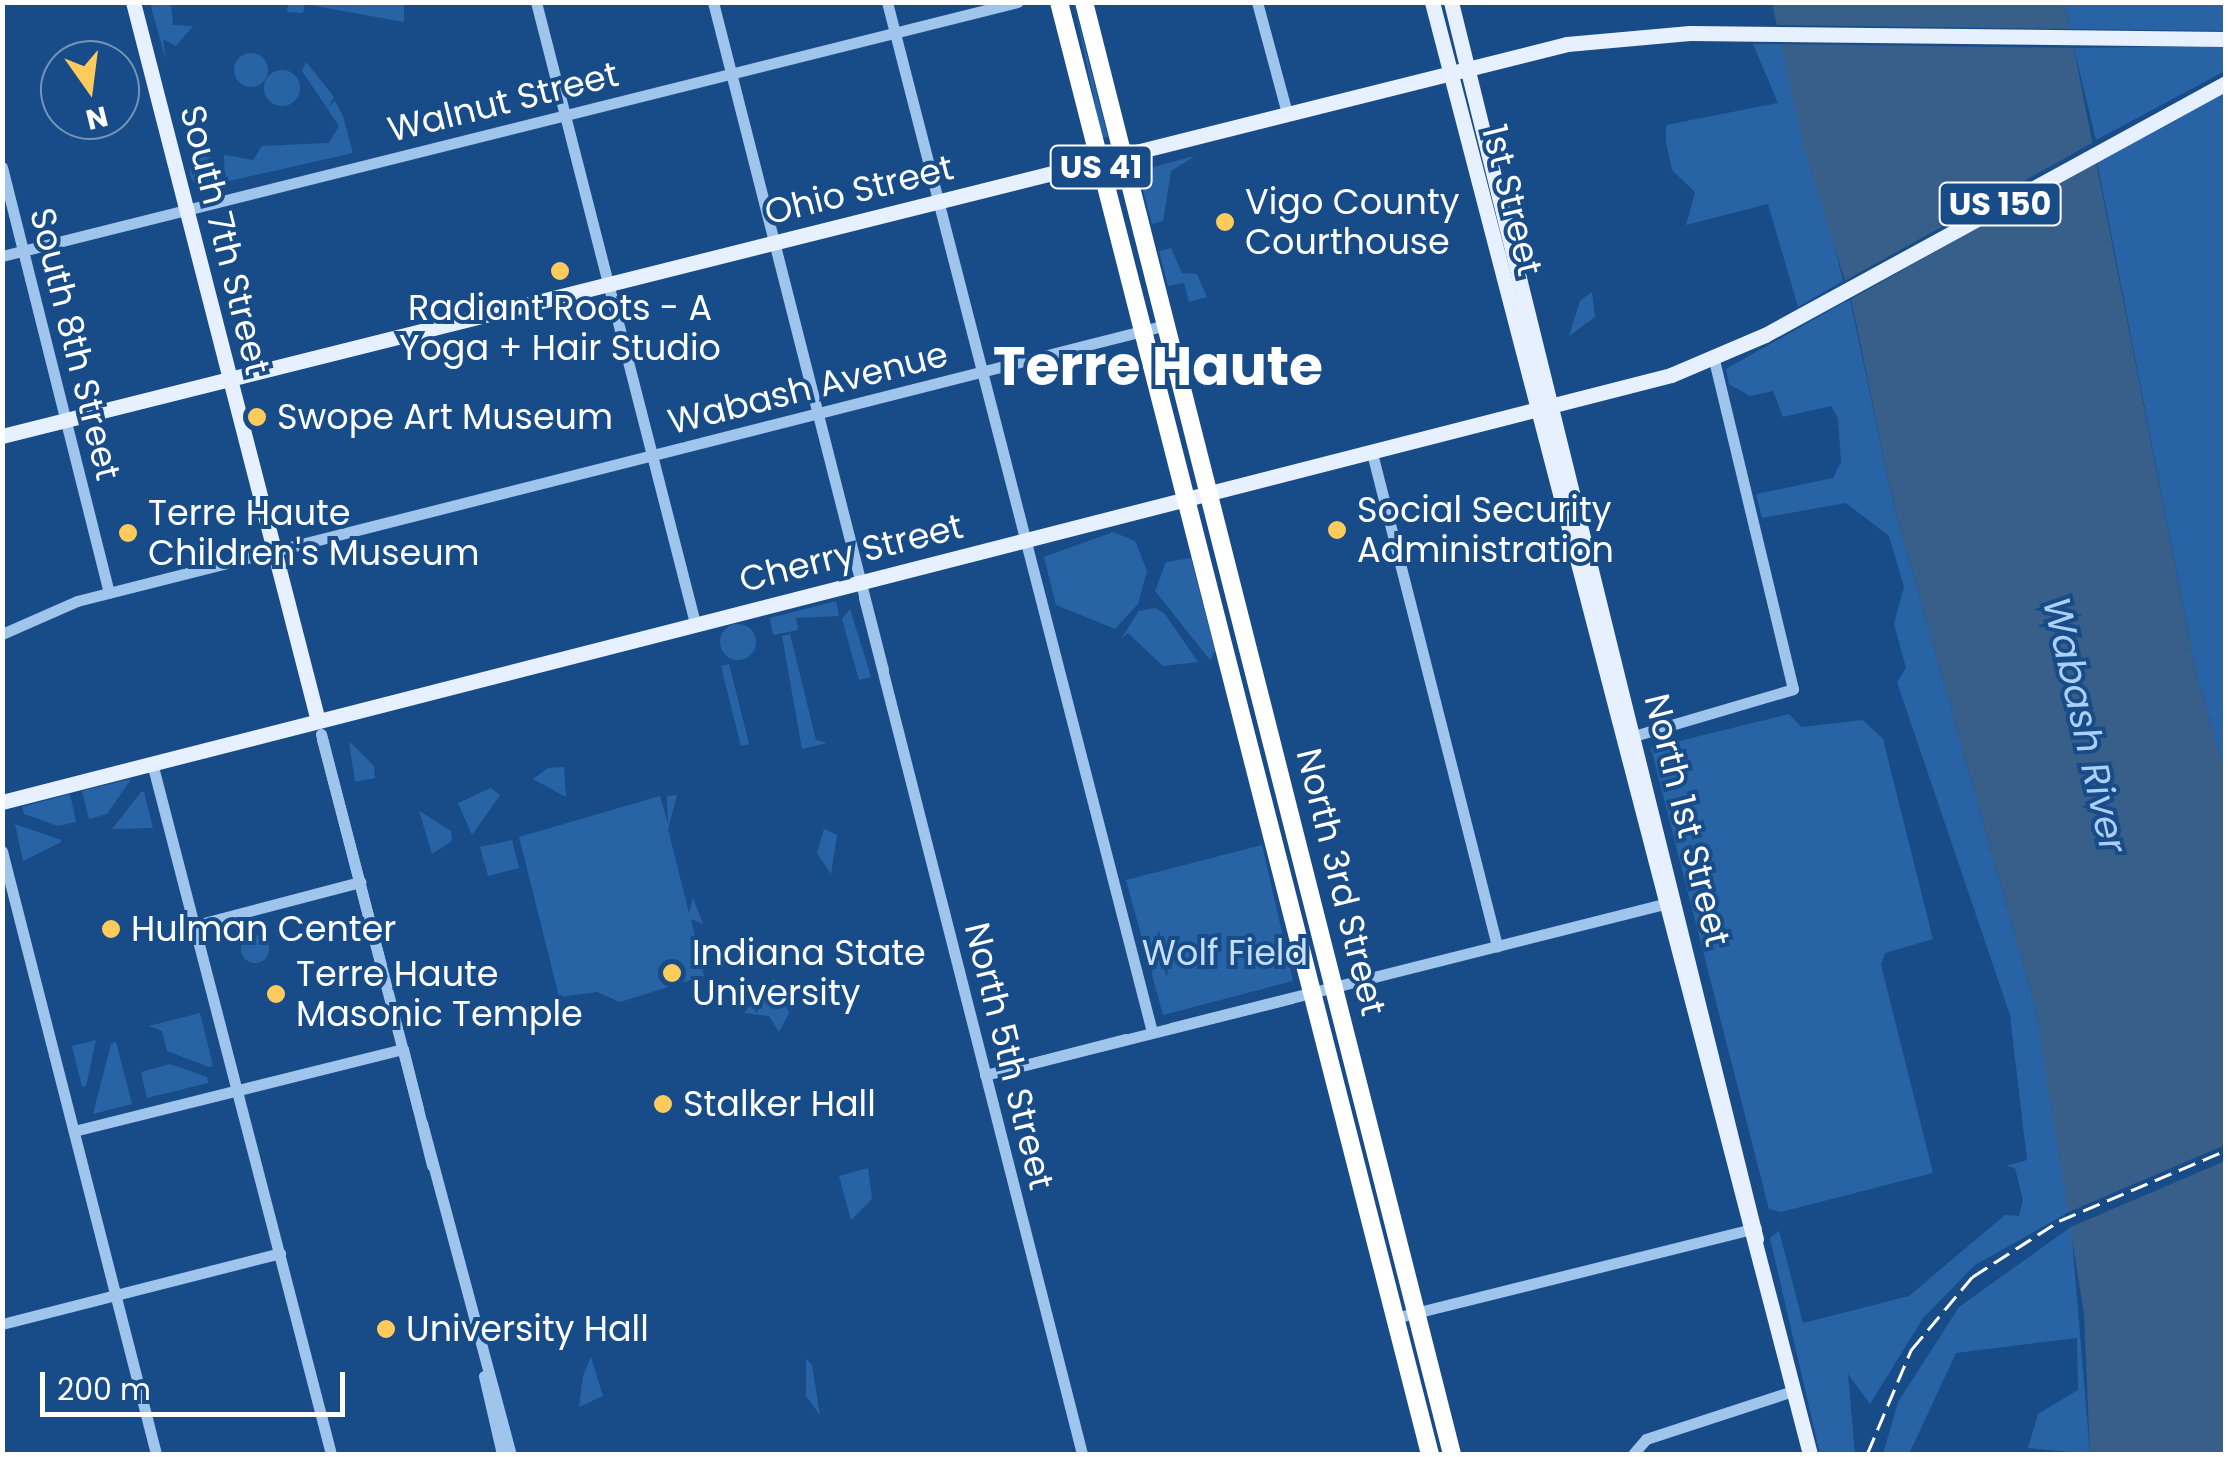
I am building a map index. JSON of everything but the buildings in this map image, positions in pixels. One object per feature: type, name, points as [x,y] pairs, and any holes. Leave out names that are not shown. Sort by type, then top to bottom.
[{"type":"highway","name":"US 41","points":[[1059,2],[1143,330]]},
{"type":"highway","name":"US 41","points":[[1084,2],[1166,325]]},
{"type":"highway","name":"North 3rd Street","points":[[1166,325],[1452,1454]]},
{"type":"highway","name":"North 3rd Street","points":[[1143,330],[1430,1454]]},
{"type":"main road","name":"South 7th Street","points":[[133,2],[320,728]]},
{"type":"main road","name":"1st Street","points":[[1432,2],[1535,412]]},
{"type":"main road","name":"1st Street","points":[[1451,2],[1552,408]]},
{"type":"main road","name":"Ohio Street","points":[[2,436],[1466,67],[1610,37],[1735,34],[2226,39]]},
{"type":"main road","name":"US 150","points":[[1714,359],[1817,306],[2182,102],[2226,83]]},
{"type":"main road","name":"Cherry Street","points":[[2,802],[152,763],[320,728],[696,623],[862,590],[1026,540],[1552,408],[1714,359]]},
{"type":"main road","name":"North 1st Street","points":[[1552,408],[1626,738]]},
{"type":"main road","name":"North 1st Street","points":[[1535,412],[1626,738],[1810,1454]]},
{"type":"street","points":[[536,2],[696,623]]},
{"type":"street","name":"North 5th Street","points":[[712,2],[1082,1454]]},
{"type":"street","points":[[887,2],[1152,1032]]},
{"type":"street","name":"Walnut Street","points":[[2,256],[1018,2]]},
{"type":"street","points":[[1258,2],[1286,114]]},
{"type":"street","name":"South 8th Street","points":[[2,167],[110,593]]},
{"type":"street","name":"Wabash Avenue","points":[[2,634],[110,593],[1166,325]]},
{"type":"street","points":[[1626,738],[1791,694],[1714,359]]},
{"type":"street","points":[[1372,453],[1497,946]]},
{"type":"street","points":[[320,728],[483,1362],[511,1454]]},
{"type":"street","points":[[152,763],[332,1454]]},
{"type":"street","points":[[2,851],[156,1454]]},
{"type":"street","points":[[196,925],[360,882]]},
{"type":"street","points":[[984,1075],[1668,903]]},
{"type":"street","points":[[74,1131],[403,1049]]},
{"type":"street","points":[[1395,1318],[1752,1229]]},
{"type":"street","points":[[2,1324],[280,1253]]},
{"type":"street","points":[[483,1362],[502,1454]]},
{"type":"street","points":[[1636,1450],[1793,1391]]},
{"type":"green space","points":[[150,3],[171,3],[173,25],[193,26],[176,46],[163,39],[166,61]]},
{"type":"green space","points":[[288,3],[404,3],[404,22],[305,4],[303,13],[287,12]]},
{"type":"green space","points":[[2065,3],[2225,3],[2225,31],[2070,29]]},
{"type":"green space","points":[[1074,4],[1108,137],[1102,138]]},
{"type":"green space","points":[[1753,44],[1784,44],[1843,281],[1798,307],[1768,204],[1686,225],[1695,192],[1672,170],[1666,142],[1666,125],[1778,103]]},
{"type":"green space","points":[[2225,46],[2225,71],[2096,140],[2074,48]]},
{"type":"green space","points":[[251,53],[263,58],[268,70],[263,82],[251,87],[239,82],[234,70],[239,58]]},
{"type":"green space","points":[[306,62],[334,97],[329,106],[335,101],[343,116],[353,153],[225,182],[224,155],[253,160],[262,146],[329,143],[339,126],[302,71]]},
{"type":"green space","points":[[282,70],[294,76],[300,88],[294,100],[282,106],[270,100],[264,88],[270,76]]},
{"type":"green space","points":[[2225,92],[2225,770],[2197,678],[2097,161]]},
{"type":"green space","points":[[1195,156],[1171,171],[1163,221],[1152,224],[1138,171]]},
{"type":"green space","points":[[205,157],[216,161],[220,172],[216,183],[205,187],[194,183],[190,172],[194,161]]},
{"type":"green space","points":[[1171,248],[1182,273],[1197,274],[1207,297],[1189,302],[1184,283],[1168,286],[1159,251]]},
{"type":"green space","points":[[1592,292],[1595,317],[1569,336],[1580,301]]},
{"type":"green space","points":[[1850,299],[1893,503],[2035,1006],[2069,1212],[1975,1265],[1923,1318],[1870,1404],[1848,1374],[1855,1454],[1820,1454],[1770,1238],[1779,1231],[1803,1323],[1909,1296],[2005,1215],[2019,1216],[2023,1200],[2015,1168],[2006,1166],[2027,1160],[2010,1015],[1897,682],[1906,668],[1894,624],[1904,587],[1889,536],[1846,503],[1762,518],[1756,494],[1833,478],[1841,462],[1838,418],[1831,406],[1783,417],[1773,391],[1750,396],[1729,384],[1726,369]]},
{"type":"green space","points":[[1113,532],[1135,541],[1147,571],[1138,604],[1115,629],[1056,605],[1044,557]]},
{"type":"green space","points":[[1191,558],[1215,651],[1210,660],[1155,591],[1166,562]]},
{"type":"green space","points":[[836,601],[839,616],[796,618],[798,630],[773,635],[770,618]]},
{"type":"green space","points":[[1155,608],[1164,613],[1198,662],[1163,666],[1128,633],[1121,639],[1139,611]]},
{"type":"green space","points":[[850,609],[871,677],[859,680],[842,619]]},
{"type":"green space","points":[[738,624],[751,629],[756,642],[751,655],[738,660],[725,655],[720,642],[725,629]]},
{"type":"green space","points":[[790,634],[816,740],[827,743],[802,749],[782,636]]},
{"type":"green space","points":[[729,664],[749,744],[741,746],[721,666]]},
{"type":"green space","points":[[1789,714],[1801,727],[1863,720],[1883,739],[1933,939],[1885,953],[1881,965],[1933,1173],[1781,1212],[1769,1209],[1651,748]]},
{"type":"green space","points":[[349,741],[374,766],[375,778],[355,782]]},
{"type":"green space","points":[[564,767],[566,797],[533,779],[548,768]]},
{"type":"green space","points":[[131,779],[107,814],[89,819],[82,791]]},
{"type":"green space","points":[[491,788],[500,795],[472,835],[458,803]]},
{"type":"green space","points":[[141,792],[153,828],[112,829]]},
{"type":"green space","points":[[70,794],[76,822],[58,826],[24,814],[22,807]]},
{"type":"green space","points":[[677,795],[668,829],[689,913],[693,898],[703,924],[691,919],[704,976],[620,1002],[597,992],[559,997],[519,837],[660,796],[668,824],[667,796]]},
{"type":"green space","points":[[419,811],[451,831],[452,841],[432,854]]},
{"type":"green space","points":[[15,824],[61,840],[61,842],[23,861]]},
{"type":"green space","points":[[824,829],[837,835],[831,874],[817,853]]},
{"type":"green space","points":[[512,840],[519,868],[488,876],[480,847]]},
{"type":"green space","name":"Wolf Field","points":[[1262,845],[1293,981],[1163,1015],[1126,880]]},
{"type":"green space","points":[[255,935],[265,939],[269,949],[265,959],[255,963],[245,959],[241,949],[245,939]]},
{"type":"green space","points":[[774,979],[789,1013],[779,1032],[769,1016],[744,1013]]},
{"type":"green space","points":[[200,1013],[213,1066],[209,1067],[167,1051],[162,1031],[149,1026]]},
{"type":"green space","points":[[96,1040],[86,1086],[82,1087],[72,1046]]},
{"type":"green space","points":[[116,1042],[132,1104],[93,1114],[111,1044]]},
{"type":"green space","points":[[170,1064],[207,1077],[208,1083],[147,1098],[141,1072]]},
{"type":"green space","points":[[868,1168],[872,1199],[851,1220],[839,1176]]},
{"type":"green space","points":[[2071,1227],[2090,1454],[2028,1448],[2038,1414],[2078,1390],[2077,1338],[1956,1353],[1909,1454],[1883,1454],[1898,1402],[1959,1307]]},
{"type":"green space","points":[[591,1357],[603,1396],[579,1407],[583,1376]]},
{"type":"green space","points":[[806,1359],[812,1365],[820,1415],[806,1396]]},
{"type":"water","name":"Wabash River","points":[[1772,3],[2065,3],[2197,678],[2225,770],[2225,1454],[2090,1454],[2084,1314],[2035,1006],[1893,503],[1852,303],[1805,153]]},
{"type":"pier","points":[[1774,25],[2076,29],[2079,48],[1779,44]]},
{"type":"pier","points":[[2101,138],[2102,158],[1846,302],[1839,284]]},
{"type":"pier","points":[[2225,1145],[2225,1161],[2066,1229],[2064,1214]]},
{"type":"railway","points":[[1867,1454],[1911,1350],[1972,1277],[2059,1221],[2226,1150]]},
{"type":"place","name":"Vigo County Courthouse","points":[[1225,222]]},
{"type":"place","name":"Radiant Roots - A Yoga + Hair Studio","points":[[560,271]]},
{"type":"place","name":"Swope Art Museum","points":[[257,417]]},
{"type":"place","name":"Social Security Administration","points":[[1337,530]]},
{"type":"place","name":"Terre Haute Children's Museum","points":[[128,533]]},
{"type":"place","name":"Hulman Center","points":[[111,929]]},
{"type":"place","name":"Indiana State University","points":[[672,973]]},
{"type":"place","name":"Terre Haute Masonic Temple","points":[[276,994]]},
{"type":"place","name":"Stalker Hall","points":[[663,1104]]},
{"type":"place","name":"University Hall","points":[[386,1329]]},
{"type":"district","name":"Terre Haute","points":[[1158,366]]}]
